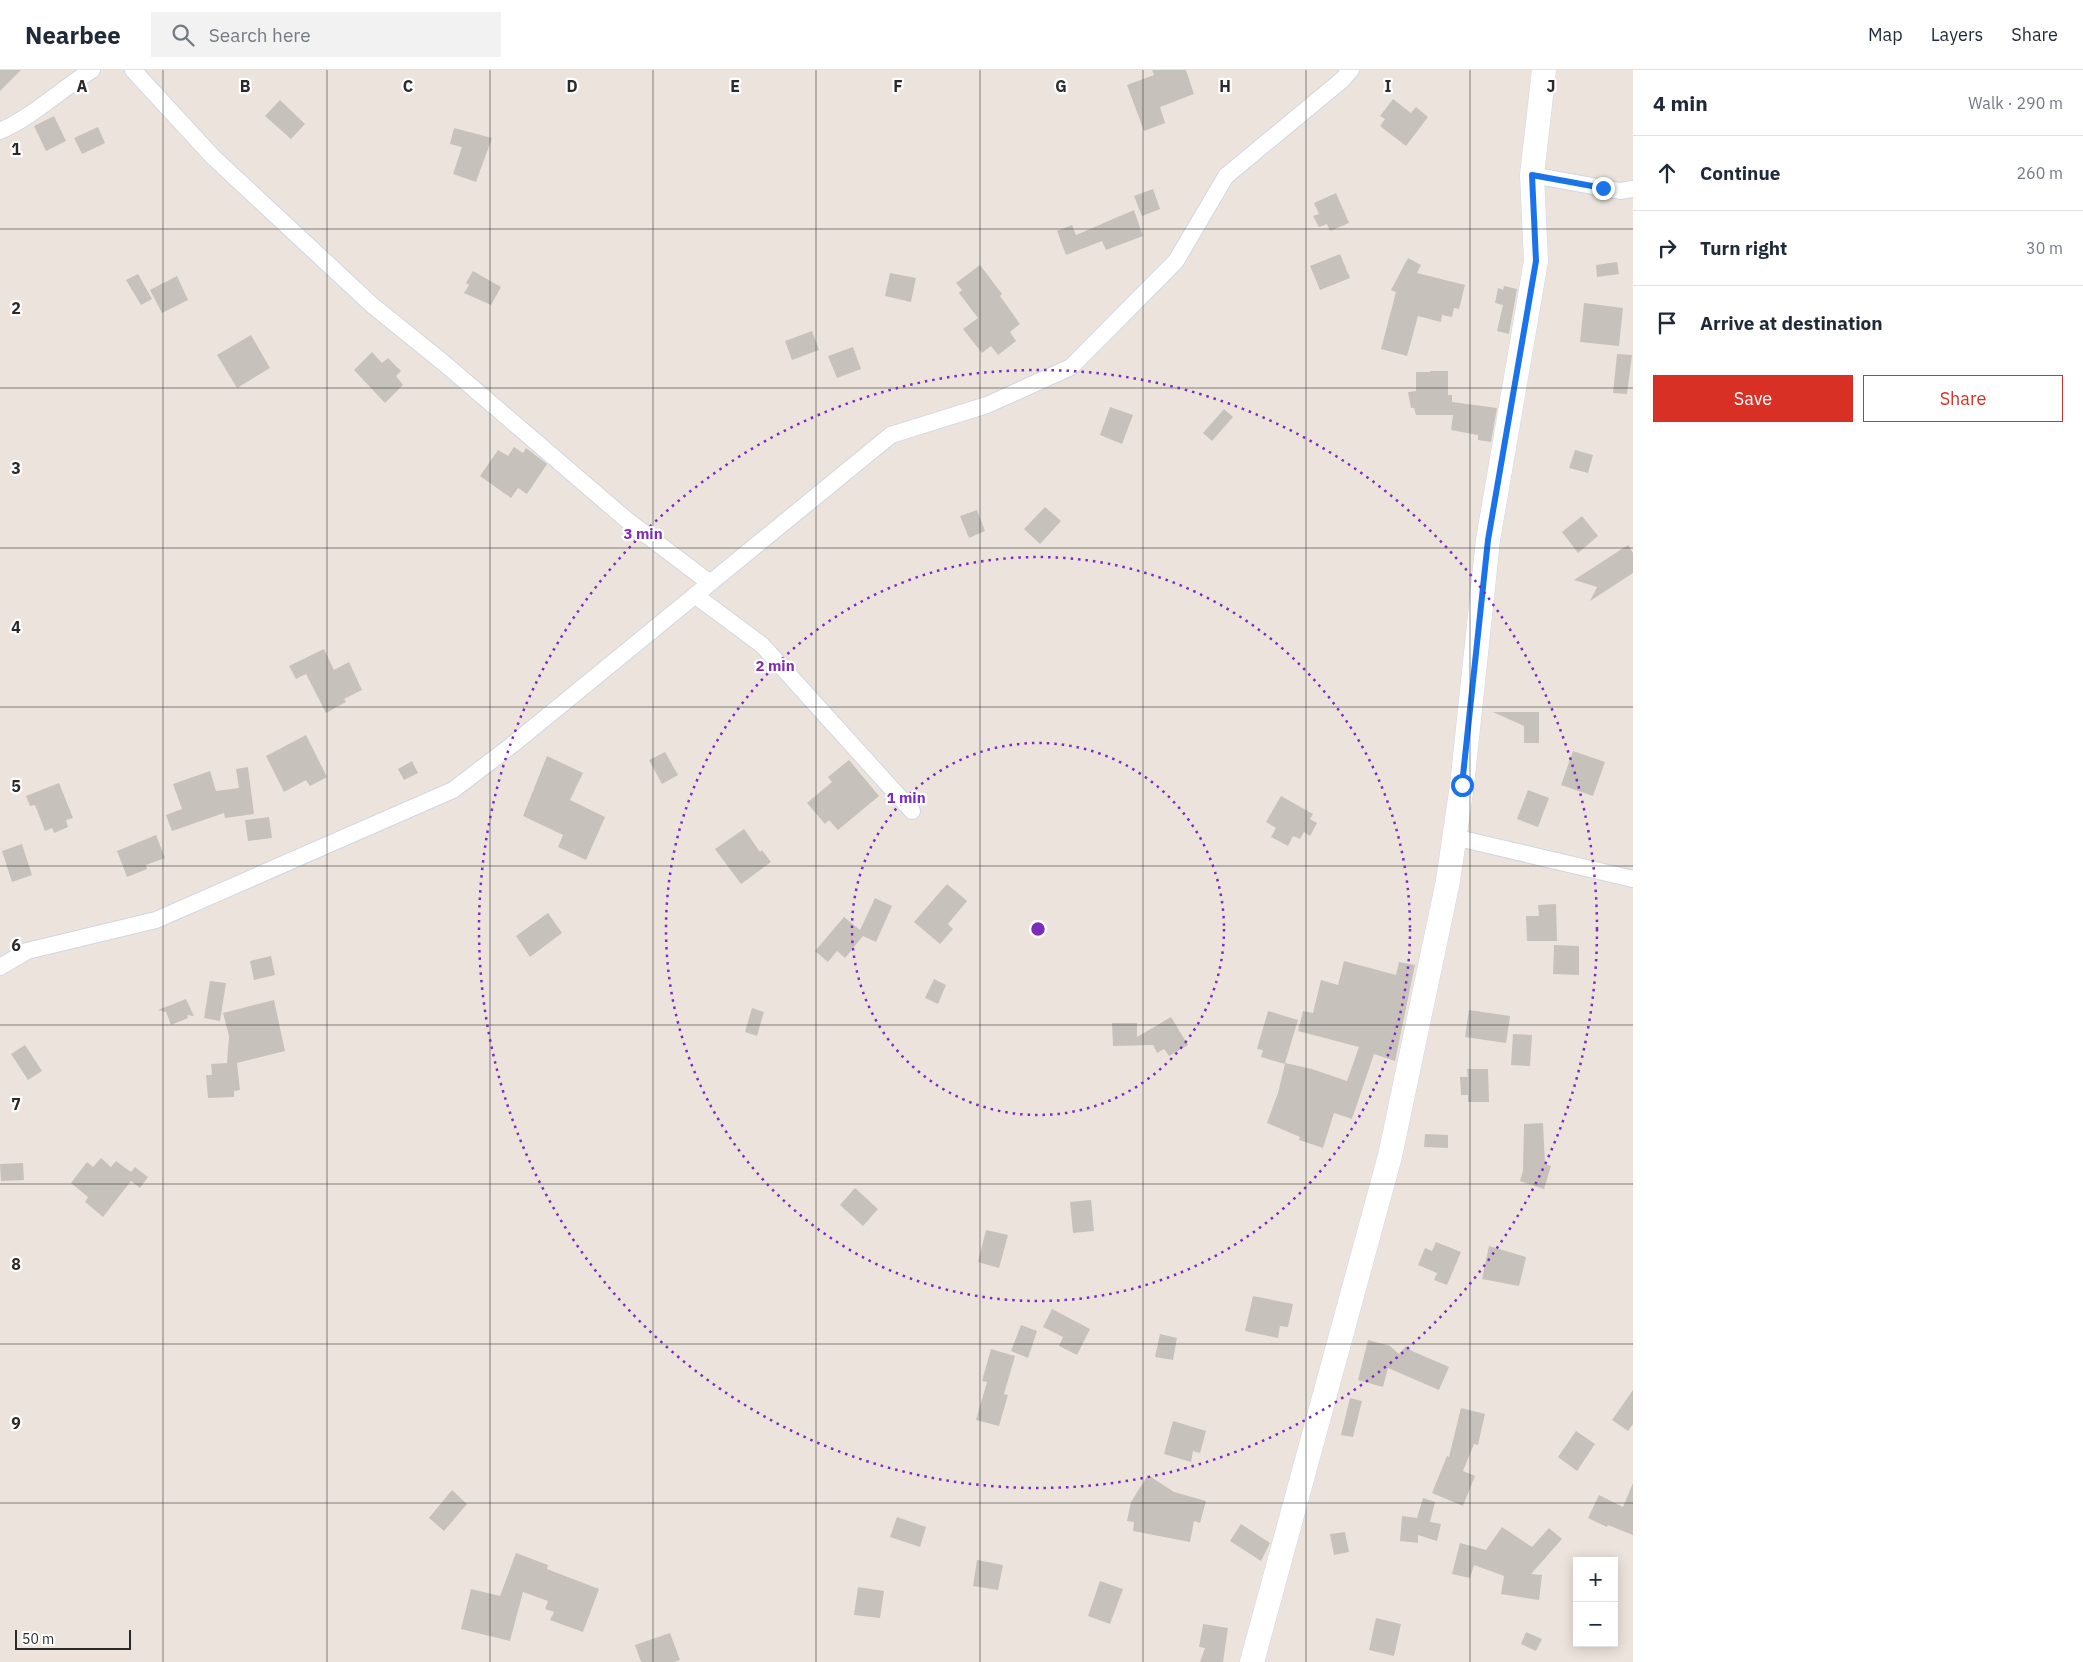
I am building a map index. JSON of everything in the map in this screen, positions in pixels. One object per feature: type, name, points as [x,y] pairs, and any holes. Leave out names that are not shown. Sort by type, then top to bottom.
[{"type":"street","points":[[0,131],[19,122],[68,85],[92,70]]},
{"type":"street","points":[[133,70],[213,157],[372,305],[445,364],[628,521],[710,583]]},
{"type":"street","points":[[0,966],[27,951],[156,920],[452,790],[512,745],[891,435],[987,405],[1071,367],[1176,261],[1226,176],[1342,80],[1351,70]]},
{"type":"street","points":[[1252,1662],[1390,1156],[1448,881],[1488,540],[1536,261],[1532,175],[1544,70]]},
{"type":"street","points":[[1532,175],[1620,191],[1633,188]]},
{"type":"street","points":[[696,596],[762,645],[912,811]]},
{"type":"street","points":[[1454,837],[1633,879]]},
{"type":"building","points":[[0,70],[21,70],[0,91]]},
{"type":"building","points":[[1152,70],[1186,70],[1194,94],[1160,107],[1165,123],[1144,131],[1127,85],[1154,75]]},
{"type":"building","points":[[1393,99],[1411,113],[1416,107],[1428,117],[1406,146],[1380,126],[1385,119],[1380,116]]},
{"type":"building","points":[[280,100],[305,124],[291,139],[265,116]]},
{"type":"building","points":[[54,116],[66,141],[46,151],[34,126]]},
{"type":"building","points":[[98,127],[105,143],[82,154],[74,138]]},
{"type":"building","points":[[454,128],[492,138],[476,182],[453,174],[462,147],[450,144]]},
{"type":"building","points":[[1153,189],[1160,209],[1142,216],[1134,196]]},
{"type":"building","points":[[1336,193],[1349,223],[1330,231],[1327,224],[1319,227],[1313,216],[1319,214],[1314,203]]},
{"type":"building","points":[[1134,210],[1143,236],[1106,250],[1102,241],[1066,255],[1057,231],[1072,225],[1076,235]]},
{"type":"building","points":[[1340,254],[1350,278],[1320,290],[1310,266]]},
{"type":"building","points":[[1408,258],[1421,265],[1417,273],[1465,285],[1459,309],[1454,308],[1452,317],[1442,315],[1441,322],[1418,316],[1407,356],[1381,349],[1396,292],[1391,290]]},
{"type":"building","points":[[1617,262],[1619,274],[1597,277],[1596,265]]},
{"type":"building","points":[[980,265],[1002,294],[1000,296],[1020,324],[1010,332],[1016,341],[998,355],[991,346],[982,353],[963,329],[978,318],[959,293],[962,290],[956,283]]},
{"type":"building","points":[[473,271],[501,287],[491,305],[464,293],[469,285],[466,283]]},
{"type":"building","points":[[890,273],[916,278],[911,302],[885,296]]},
{"type":"building","points":[[138,274],[152,299],[141,305],[126,280]]},
{"type":"building","points":[[177,276],[188,300],[162,313],[150,290]]},
{"type":"building","points":[[1504,286],[1517,289],[1509,334],[1497,331],[1503,305],[1495,303],[1498,288],[1503,290]]},
{"type":"building","points":[[1584,303],[1623,308],[1619,346],[1580,342]]},
{"type":"building","points":[[812,331],[819,350],[792,360],[785,341]]},
{"type":"building","points":[[251,335],[270,368],[237,388],[217,355]]},
{"type":"building","points":[[853,347],[861,369],[837,378],[828,356]]},
{"type":"building","points":[[372,352],[382,363],[388,358],[401,371],[396,376],[403,385],[385,403],[354,370]]},
{"type":"building","points":[[1617,354],[1632,355],[1627,394],[1613,393]]},
{"type":"building","points":[[1448,371],[1448,395],[1452,395],[1452,402],[1497,408],[1491,442],[1478,440],[1478,435],[1451,430],[1453,415],[1416,415],[1414,408],[1411,408],[1408,392],[1416,391],[1416,372]]},
{"type":"building","points":[[1110,407],[1133,415],[1122,444],[1100,435]]},
{"type":"building","points":[[1224,409],[1233,417],[1212,441],[1203,433]]},
{"type":"building","points":[[514,447],[523,453],[526,448],[547,464],[527,494],[518,488],[511,498],[480,476],[498,450],[508,456]]},
{"type":"building","points":[[1575,450],[1593,455],[1588,473],[1569,468]]},
{"type":"building","points":[[1045,507],[1061,521],[1040,544],[1024,529]]},
{"type":"building","points":[[977,510],[985,531],[969,538],[960,516]]},
{"type":"building","points":[[1582,516],[1598,536],[1578,553],[1562,532]]},
{"type":"building","points":[[1628,545],[1633,553],[1633,573],[1590,601],[1597,587],[1574,580]]},
{"type":"building","points":[[324,649],[334,670],[349,662],[362,690],[344,699],[346,702],[326,713],[306,674],[296,679],[289,666]]},
{"type":"building","points":[[1493,712],[1539,712],[1539,743],[1524,743],[1524,726]]},
{"type":"building","points":[[306,735],[327,777],[310,786],[306,780],[284,792],[266,756]]},
{"type":"building","points":[[1573,751],[1605,762],[1593,796],[1561,785]]},
{"type":"building","points":[[665,752],[678,775],[662,784],[649,760]]},
{"type":"building","points":[[547,756],[583,773],[570,800],[605,817],[586,860],[558,847],[563,835],[523,816]]},
{"type":"building","points":[[849,760],[879,796],[838,830],[829,820],[825,824],[807,803],[832,782],[828,777]]},
{"type":"building","points":[[412,761],[418,773],[404,780],[398,769]]},
{"type":"building","points":[[248,767],[254,814],[225,818],[224,813],[172,831],[166,815],[182,809],[173,784],[210,771],[216,791],[239,788],[236,769]]},
{"type":"building","points":[[59,783],[73,818],[66,820],[68,827],[54,833],[52,828],[45,831],[35,805],[30,806],[26,796]]},
{"type":"building","points":[[1528,790],[1549,798],[1538,827],[1517,819]]},
{"type":"building","points":[[1281,796],[1313,814],[1310,819],[1317,823],[1310,836],[1304,832],[1300,839],[1293,836],[1288,846],[1271,837],[1276,828],[1266,822]]},
{"type":"building","points":[[269,817],[272,838],[248,841],[245,820]]},
{"type":"building","points":[[744,829],[760,852],[762,850],[771,862],[741,884],[715,849]]},
{"type":"building","points":[[156,835],[165,858],[146,865],[147,869],[127,877],[117,851]]},
{"type":"building","points":[[22,844],[32,875],[12,882],[2,851]]},
{"type":"building","points":[[947,884],[967,901],[948,924],[953,929],[940,944],[914,922]]},
{"type":"building","points":[[875,898],[892,906],[876,942],[863,936],[845,958],[837,951],[828,962],[815,951],[844,917],[860,930]]},
{"type":"building","points":[[1556,904],[1557,941],[1527,941],[1526,916],[1539,916],[1538,905]]},
{"type":"building","points":[[548,913],[562,933],[530,957],[516,936]]},
{"type":"building","points":[[1554,945],[1579,946],[1579,975],[1553,974]]},
{"type":"building","points":[[271,956],[275,975],[254,980],[250,961]]},
{"type":"building","points":[[1344,961],[1396,975],[1399,962],[1415,965],[1395,1061],[1374,1054],[1352,1119],[1334,1113],[1323,1148],[1299,1140],[1300,1137],[1267,1123],[1278,1093],[1285,1064],[1261,1057],[1263,1050],[1257,1049],[1268,1011],[1298,1020],[1285,1063],[1312,1069],[1347,1081],[1359,1047],[1298,1031],[1303,1011],[1313,1013],[1321,980],[1338,985]]},
{"type":"building","points":[[934,979],[946,985],[938,1004],[925,998]]},
{"type":"building","points":[[210,981],[226,983],[220,1021],[204,1018]]},
{"type":"building","points":[[186,999],[194,1016],[187,1015],[188,1018],[171,1025],[166,1012],[158,1010]]},
{"type":"building","points":[[274,1000],[285,1051],[237,1063],[240,1090],[234,1091],[234,1097],[208,1098],[206,1075],[212,1075],[211,1064],[227,1063],[229,1036],[223,1013]]},
{"type":"building","points":[[752,1008],[764,1012],[757,1036],[745,1032]]},
{"type":"building","points":[[1469,1010],[1510,1016],[1506,1043],[1465,1037]]},
{"type":"building","points":[[1171,1017],[1188,1045],[1169,1056],[1164,1049],[1157,1053],[1153,1045],[1113,1046],[1112,1023],[1137,1023],[1137,1037]]},
{"type":"building","points":[[1513,1034],[1532,1035],[1530,1066],[1511,1065]]},
{"type":"building","points":[[25,1045],[42,1071],[28,1080],[11,1054]]},
{"type":"building","points":[[1467,1069],[1488,1069],[1489,1102],[1468,1102],[1468,1095],[1461,1095],[1460,1077],[1468,1077]]},
{"type":"building","points":[[1543,1123],[1545,1164],[1551,1166],[1544,1189],[1520,1181],[1523,1171],[1524,1124]]},
{"type":"building","points":[[1425,1134],[1448,1135],[1448,1148],[1424,1147]]},
{"type":"building","points":[[101,1158],[111,1167],[116,1161],[131,1172],[135,1167],[148,1177],[140,1188],[131,1181],[103,1217],[85,1202],[88,1197],[71,1183],[87,1162],[93,1167]]},
{"type":"building","points":[[23,1163],[24,1180],[1,1181],[0,1164]]},
{"type":"building","points":[[855,1188],[878,1209],[863,1226],[840,1205]]},
{"type":"building","points":[[1091,1200],[1094,1231],[1073,1233],[1070,1202]]},
{"type":"building","points":[[986,1230],[1008,1235],[999,1268],[978,1262]]},
{"type":"building","points":[[1436,1242],[1461,1252],[1447,1285],[1434,1280],[1437,1273],[1418,1265],[1425,1248],[1432,1251]]},
{"type":"building","points":[[1489,1246],[1526,1257],[1519,1286],[1482,1279]]},
{"type":"building","points":[[1253,1296],[1293,1304],[1288,1327],[1280,1326],[1278,1338],[1245,1331]]},
{"type":"building","points":[[1052,1309],[1090,1329],[1077,1355],[1059,1346],[1063,1337],[1043,1327]]},
{"type":"building","points":[[1021,1325],[1037,1331],[1028,1358],[1011,1351]]},
{"type":"building","points":[[1160,1334],[1177,1338],[1173,1360],[1155,1357]]},
{"type":"building","points":[[1368,1340],[1390,1346],[1399,1354],[1406,1346],[1412,1351],[1449,1367],[1439,1390],[1388,1368],[1383,1387],[1358,1380]]},
{"type":"building","points":[[991,1349],[1015,1356],[1004,1394],[1008,1395],[999,1426],[976,1420],[987,1382],[982,1381]]},
{"type":"building","points":[[1633,1390],[1633,1424],[1628,1431],[1612,1420]]},
{"type":"building","points":[[1350,1398],[1362,1401],[1353,1437],[1341,1435]]},
{"type":"building","points":[[1461,1408],[1485,1414],[1478,1445],[1474,1444],[1463,1471],[1475,1476],[1463,1506],[1432,1493],[1447,1456],[1449,1457]]},
{"type":"building","points":[[1173,1421],[1206,1431],[1200,1453],[1193,1451],[1191,1462],[1164,1454]]},
{"type":"building","points":[[1576,1431],[1595,1444],[1577,1471],[1558,1457]]},
{"type":"building","points":[[1148,1475],[1174,1492],[1206,1501],[1200,1523],[1194,1521],[1190,1542],[1133,1531],[1134,1522],[1127,1521],[1131,1502]]},
{"type":"building","points":[[1633,1483],[1633,1535],[1608,1525],[1607,1527],[1588,1518],[1599,1495],[1623,1507]]},
{"type":"building","points":[[452,1490],[467,1504],[444,1531],[429,1518]]},
{"type":"building","points":[[1423,1498],[1435,1502],[1430,1522],[1441,1524],[1437,1541],[1418,1535],[1418,1543],[1400,1541],[1402,1516],[1417,1518]]},
{"type":"building","points":[[897,1517],[926,1527],[920,1547],[890,1537]]},
{"type":"building","points":[[1241,1524],[1270,1543],[1261,1561],[1230,1541]]},
{"type":"building","points":[[1502,1527],[1532,1547],[1549,1528],[1562,1539],[1531,1574],[1542,1575],[1539,1600],[1501,1594],[1504,1576],[1474,1565],[1470,1578],[1452,1574],[1460,1543],[1486,1550]]},
{"type":"building","points":[[1345,1532],[1349,1552],[1334,1555],[1330,1534]]},
{"type":"building","points":[[516,1553],[548,1565],[547,1569],[599,1589],[583,1632],[550,1620],[554,1612],[545,1609],[548,1601],[523,1592],[510,1641],[461,1629],[471,1589],[500,1596]]},
{"type":"building","points":[[977,1560],[1003,1565],[998,1590],[973,1586]]},
{"type":"building","points":[[1100,1581],[1123,1589],[1110,1624],[1088,1616]]},
{"type":"building","points":[[858,1587],[884,1591],[880,1618],[854,1615]]},
{"type":"building","points":[[1376,1618],[1401,1624],[1394,1656],[1369,1650]]},
{"type":"building","points":[[1203,1624],[1228,1628],[1223,1662],[1200,1662],[1205,1648],[1199,1647]]},
{"type":"building","points":[[1526,1632],[1542,1639],[1536,1651],[1521,1644]]},
{"type":"building","points":[[670,1633],[680,1660],[674,1662],[641,1662],[635,1645]]},
{"type":"route","points":[[1462,785],[1488,540],[1536,261],[1532,175],[1603,188]]}]
